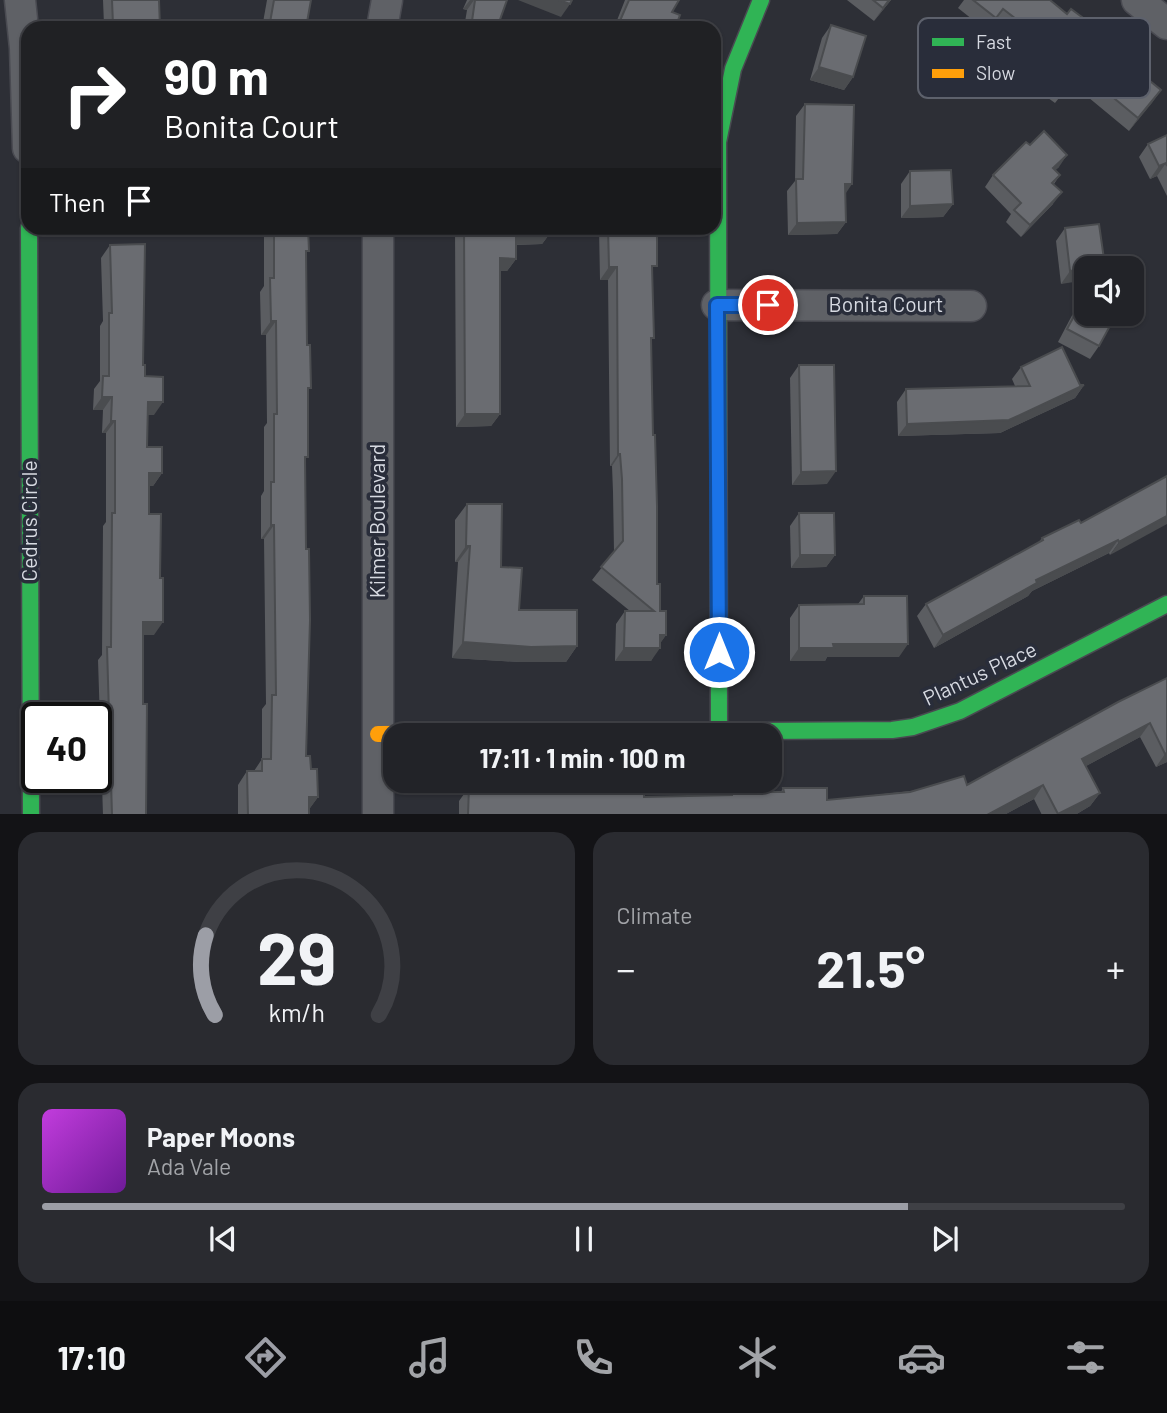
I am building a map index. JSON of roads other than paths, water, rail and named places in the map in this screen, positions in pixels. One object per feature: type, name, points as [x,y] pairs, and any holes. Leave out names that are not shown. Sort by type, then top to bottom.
[{"type":"street","points":[[20,0],[22,21]]},
{"type":"street","points":[[383,21],[387,0]]},
{"type":"street","points":[[721,120],[731,71],[743,37],[761,0]]},
{"type":"street","points":[[1137,0],[1167,24]]},
{"type":"street","name":"Cedrus Circle","points":[[29,235],[31,814]]},
{"type":"street","name":"Kilmer Boulevard","points":[[378,235],[378,814]]},
{"type":"street","points":[[717,235],[719,723]]},
{"type":"street","name":"Bonita Court","points":[[717,305],[971,306]]},
{"type":"street","name":"Plantus Place","points":[[782,731],[892,730],[923,724],[960,710],[1167,604]]},
{"type":"street","name":"Plantus Place","points":[[378,734],[383,734]]}]
